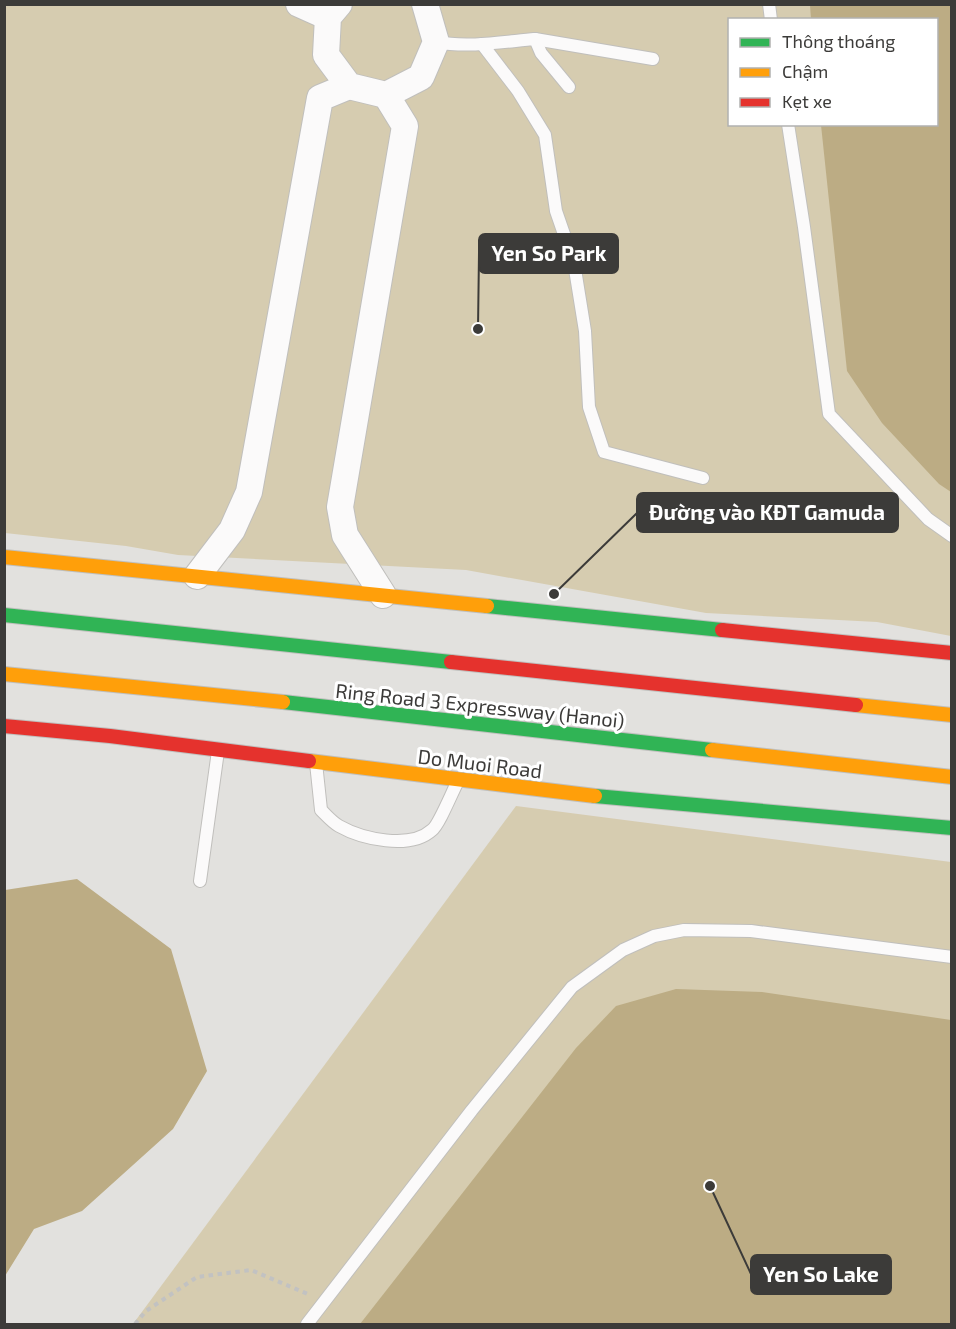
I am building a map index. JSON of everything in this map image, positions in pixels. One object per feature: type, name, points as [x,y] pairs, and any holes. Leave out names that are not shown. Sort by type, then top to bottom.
[{"type":"main road","points":[[4,557],[951,653]]},
{"type":"main road","name":"Ring Road 3 Expressway (Hanoi)","points":[[4,615],[951,715]]},
{"type":"main road","name":"Ring Road 3 Expressway (Hanoi)","points":[[4,674],[199,693],[951,777]]},
{"type":"main road","name":"Do Muoi Road","points":[[4,726],[110,736],[574,794],[951,828]]},
{"type":"street","points":[[299,4],[334,11],[326,55],[349,86]]},
{"type":"street","points":[[196,576],[232,530],[249,492],[320,98],[349,86],[387,95],[421,77],[436,42],[424,4]]},
{"type":"street","points":[[383,595],[345,535],[340,507],[405,126],[387,95]]},
{"type":"lane","points":[[436,42],[482,44],[534,39],[653,59]]},
{"type":"lane","points":[[534,39],[541,53],[569,87]]},
{"type":"lane","points":[[482,44],[518,91],[545,135],[556,211],[574,263],[585,330],[589,407],[604,452],[703,478]]},
{"type":"lane","points":[[788,126],[830,414],[928,519],[951,536]]},
{"type":"lane","points":[[200,880],[219,750]]},
{"type":"lane","points":[[316,762],[321,810],[337,825],[359,835],[398,842],[420,838],[434,829],[459,780]]},
{"type":"lane","points":[[307,1324],[472,1110],[572,987],[623,950],[654,936],[684,930],[751,931],[951,957]]},
{"type":"path","points":[[135,1324],[146,1311],[196,1277],[251,1270],[325,1301]]},
{"type":"shaded area","points":[[5,5],[951,5],[951,636],[877,622],[706,613],[466,570],[178,555],[126,546],[5,533]]},
{"type":"shaded area","points":[[810,5],[951,5],[951,492],[939,484],[882,423],[847,371],[821,126],[938,126],[938,18],[811,18]]},
{"type":"shaded area","points":[[516,806],[951,862],[951,1324],[133,1324]]},
{"type":"shaded area","points":[[77,879],[171,949],[207,1071],[173,1129],[82,1211],[34,1229],[5,1276],[5,890]]},
{"type":"shaded area","points":[[676,989],[762,992],[951,1020],[951,1324],[360,1324],[576,1048],[616,1006]]},
{"type":"traffic: fast","points":[[487,606],[722,630]]},
{"type":"traffic: fast","points":[[4,615],[451,662]]},
{"type":"traffic: fast","points":[[283,702],[712,750]]},
{"type":"traffic: fast","points":[[595,796],[952,828]]},
{"type":"traffic: slow","points":[[4,557],[487,606]]},
{"type":"traffic: slow","points":[[4,674],[283,702]]},
{"type":"traffic: slow","points":[[856,705],[952,715]]},
{"type":"traffic: slow","points":[[712,750],[952,777]]},
{"type":"traffic: slow","points":[[309,761],[595,796]]},
{"type":"traffic: jam","points":[[722,630],[952,653]]},
{"type":"traffic: jam","points":[[451,662],[856,705]]},
{"type":"traffic: jam","points":[[4,726],[110,736],[309,761]]},
{"type":"place","name":"Yen So Park","points":[[478,329]]},
{"type":"place","name":"Đường vào KĐT Gamuda","points":[[554,594]]},
{"type":"place","name":"Yen So Lake","points":[[710,1186]]}]
